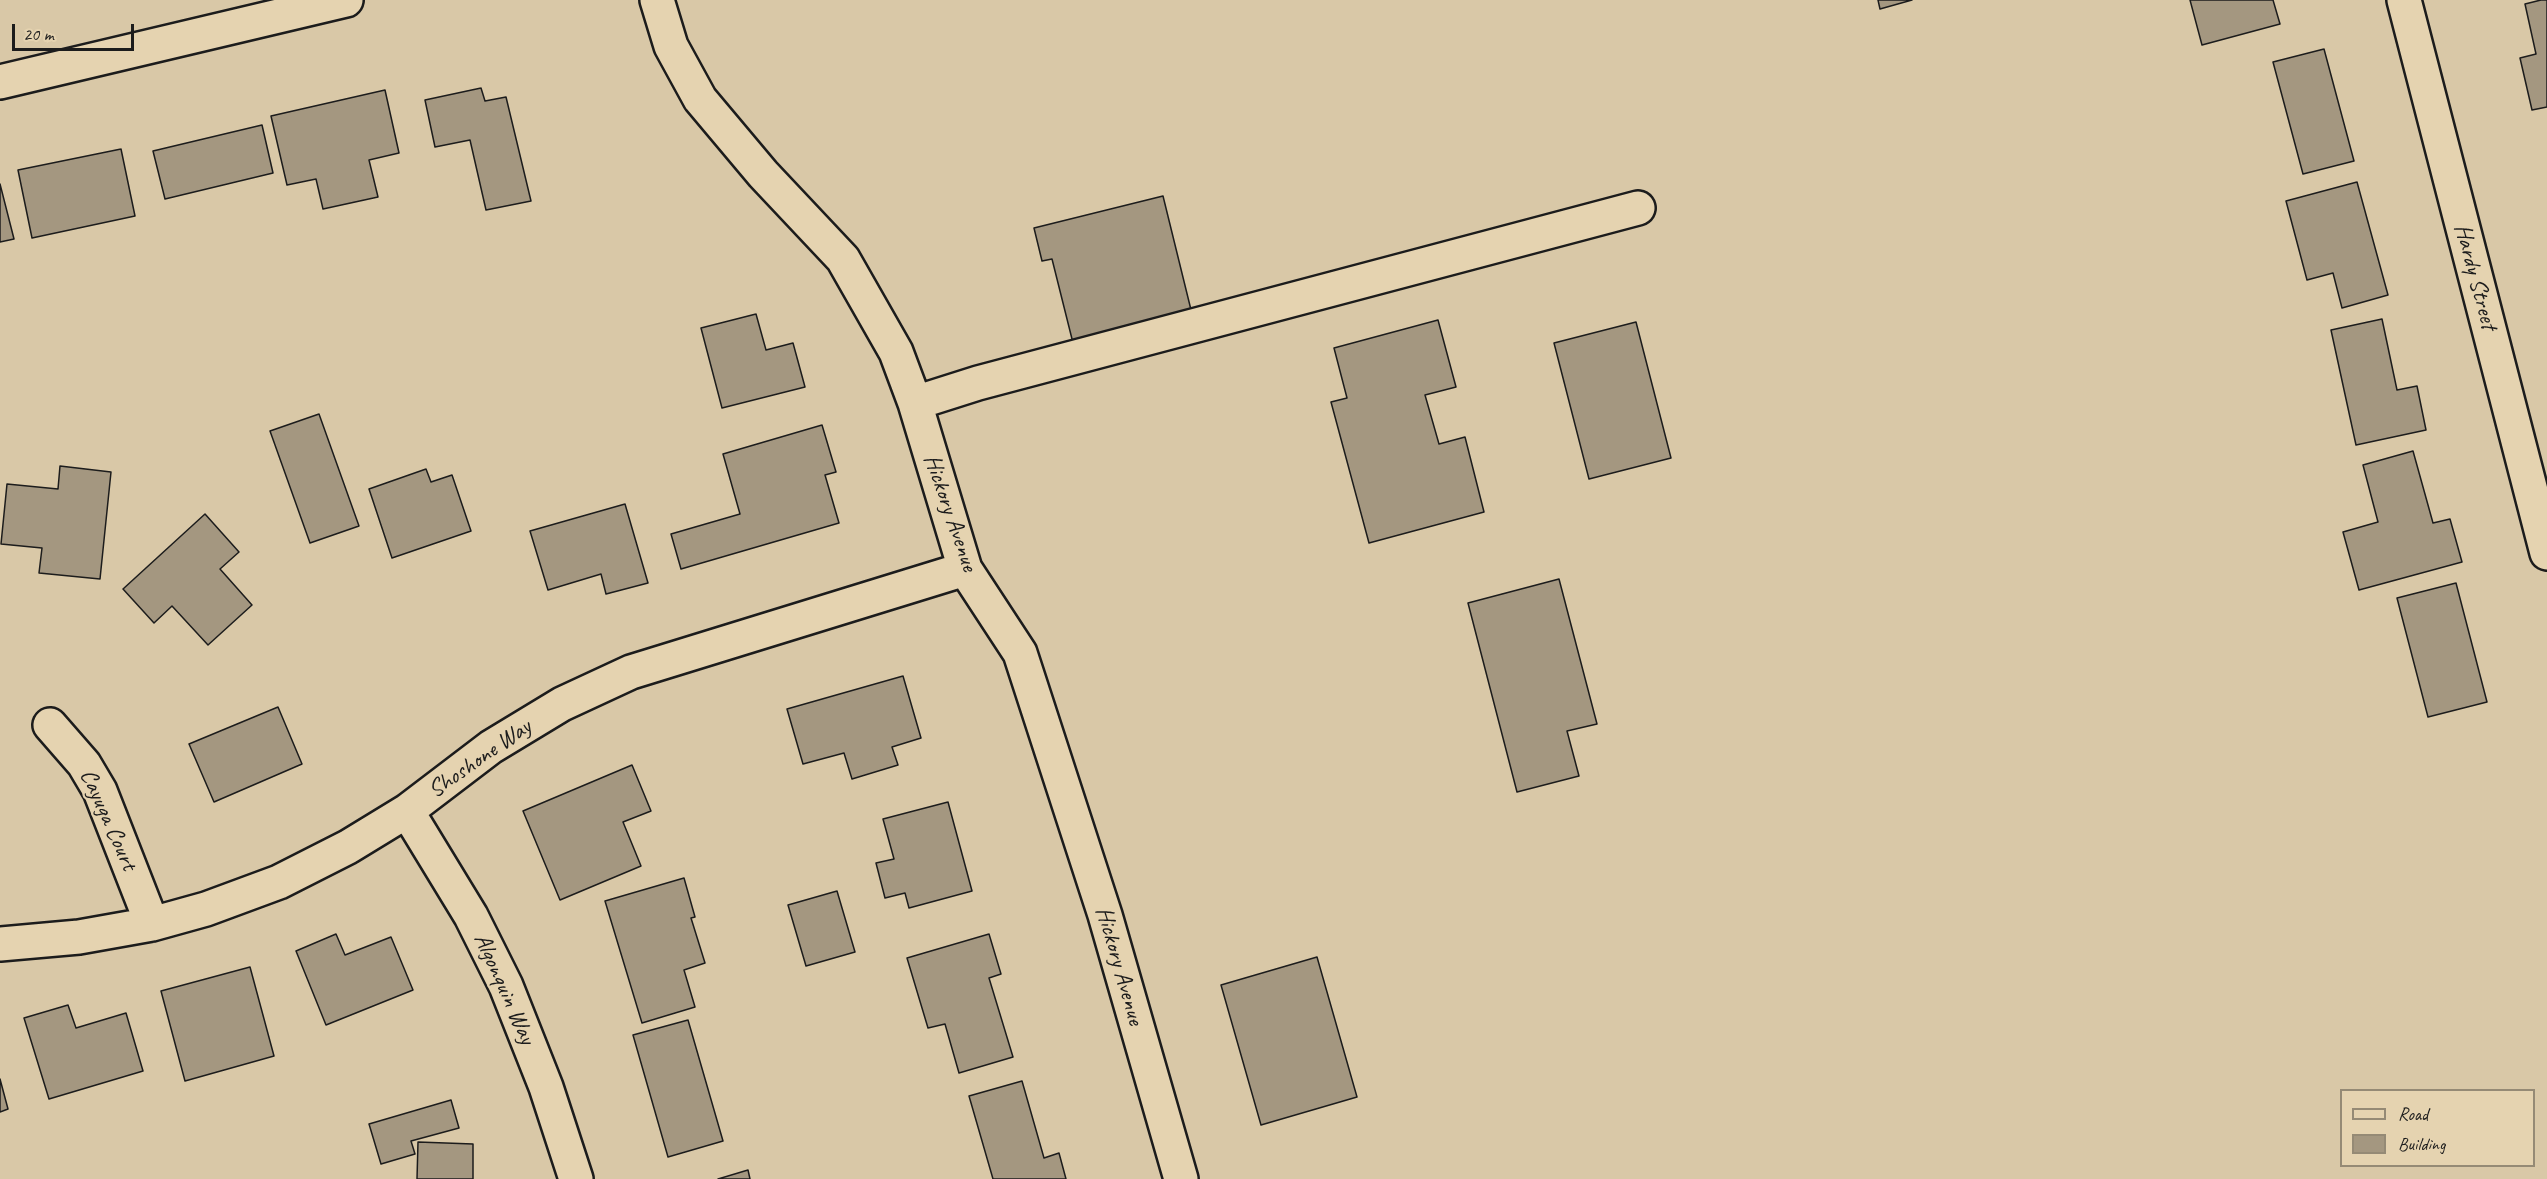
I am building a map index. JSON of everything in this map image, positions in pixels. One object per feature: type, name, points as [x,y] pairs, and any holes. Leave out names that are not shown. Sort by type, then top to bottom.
[{"type":"street","points":[[0,82],[346,0]]},
{"type":"street","name":"Hickory Avenue","points":[[657,0],[671,46],[700,99],[763,174],[843,259],[896,352],[915,403],[965,569],[1020,653],[1105,915],[1181,1179]]},
{"type":"street","name":"Hardy Street","points":[[2404,0],[2547,554]]},
{"type":"street","points":[[915,403],[978,383],[1638,208]]},
{"type":"street","name":"Shoshone Way","points":[[0,944],[79,937],[152,924],[206,909],[279,882],[348,847],[407,811],[491,747],[562,704],[631,672],[965,569]]},
{"type":"street","name":"Cayuga Court","points":[[50,725],[84,764],[100,790],[152,924]]},
{"type":"street","name":"Algonquin Way","points":[[407,811],[471,916],[506,986],[546,1087],[576,1179]]},
{"type":"building","points":[[1878,0],[1912,0],[1880,9]]},
{"type":"building","points":[[2190,0],[2273,0],[2280,24],[2202,45]]},
{"type":"building","points":[[2547,0],[2547,107],[2532,110],[2520,58],[2536,54],[2525,4]]},
{"type":"building","points":[[2324,49],[2354,161],[2303,174],[2273,62]]},
{"type":"building","points":[[481,88],[485,101],[506,97],[531,201],[486,210],[470,140],[435,147],[425,100]]},
{"type":"building","points":[[385,90],[399,153],[369,160],[378,197],[323,209],[316,179],[287,185],[271,116]]},
{"type":"building","points":[[262,125],[273,173],[165,199],[153,151]]},
{"type":"building","points":[[121,149],[135,216],[32,238],[18,170]]},
{"type":"building","points":[[2357,182],[2388,295],[2342,308],[2333,273],[2307,280],[2286,201]]},
{"type":"building","points":[[0,184],[14,239],[0,242]]},
{"type":"building","points":[[1163,196],[1193,318],[1074,347],[1052,259],[1042,261],[1034,228]]},
{"type":"building","points":[[756,314],[766,350],[793,343],[805,387],[722,408],[701,328]]},
{"type":"building","points":[[2382,319],[2397,390],[2417,386],[2426,430],[2356,445],[2331,330]]},
{"type":"building","points":[[1438,320],[1456,387],[1425,395],[1439,444],[1465,437],[1484,512],[1369,543],[1331,402],[1347,398],[1334,348]]},
{"type":"building","points":[[1636,322],[1671,458],[1589,479],[1554,343]]},
{"type":"building","points":[[319,414],[359,526],[310,543],[270,431]]},
{"type":"building","points":[[822,425],[836,472],[825,475],[839,523],[681,569],[671,534],[740,514],[723,454]]},
{"type":"building","points":[[2413,451],[2433,523],[2450,519],[2462,562],[2359,590],[2343,532],[2378,522],[2363,465]]},
{"type":"building","points":[[60,466],[111,472],[100,579],[39,573],[42,548],[1,544],[7,484],[58,489]]},
{"type":"building","points":[[426,469],[431,482],[452,475],[471,531],[392,558],[369,489]]},
{"type":"building","points":[[625,504],[648,583],[606,594],[601,574],[548,590],[530,531]]},
{"type":"building","points":[[205,514],[239,552],[220,569],[252,605],[208,645],[172,606],[154,623],[123,589]]},
{"type":"building","points":[[1559,579],[1597,724],[1567,731],[1579,776],[1517,792],[1468,603]]},
{"type":"building","points":[[2456,583],[2487,702],[2428,717],[2397,598]]},
{"type":"building","points":[[903,676],[921,738],[892,747],[898,765],[852,779],[844,753],[803,764],[787,709]]},
{"type":"building","points":[[278,707],[302,764],[214,802],[189,744]]},
{"type":"building","points":[[632,765],[651,811],[623,822],[641,866],[560,900],[523,811]]},
{"type":"building","points":[[948,802],[972,891],[909,908],[905,893],[885,898],[876,863],[894,859],[883,819]]},
{"type":"building","points":[[684,878],[695,917],[691,918],[705,963],[684,970],[695,1007],[642,1023],[605,901]]},
{"type":"building","points":[[837,891],[855,952],[806,966],[788,905]]},
{"type":"building","points":[[336,934],[345,955],[391,937],[413,990],[326,1025],[296,951]]},
{"type":"building","points":[[989,934],[1001,974],[989,978],[1013,1057],[959,1073],[945,1024],[928,1028],[907,958]]},
{"type":"building","points":[[1317,957],[1357,1097],[1261,1125],[1221,985]]},
{"type":"building","points":[[250,967],[274,1056],[185,1081],[161,991]]},
{"type":"building","points":[[68,1005],[76,1028],[126,1013],[143,1071],[49,1099],[24,1018]]},
{"type":"building","points":[[688,1020],[723,1141],[668,1157],[633,1035]]},
{"type":"building","points":[[0,1079],[8,1109],[0,1112]]},
{"type":"building","points":[[1022,1081],[1044,1158],[1059,1153],[1066,1179],[993,1179],[969,1096]]},
{"type":"building","points":[[451,1100],[459,1128],[411,1141],[415,1154],[381,1164],[369,1124]]},
{"type":"building","points":[[418,1142],[473,1144],[473,1179],[417,1179]]},
{"type":"building","points":[[748,1170],[750,1179],[718,1179]]}]
